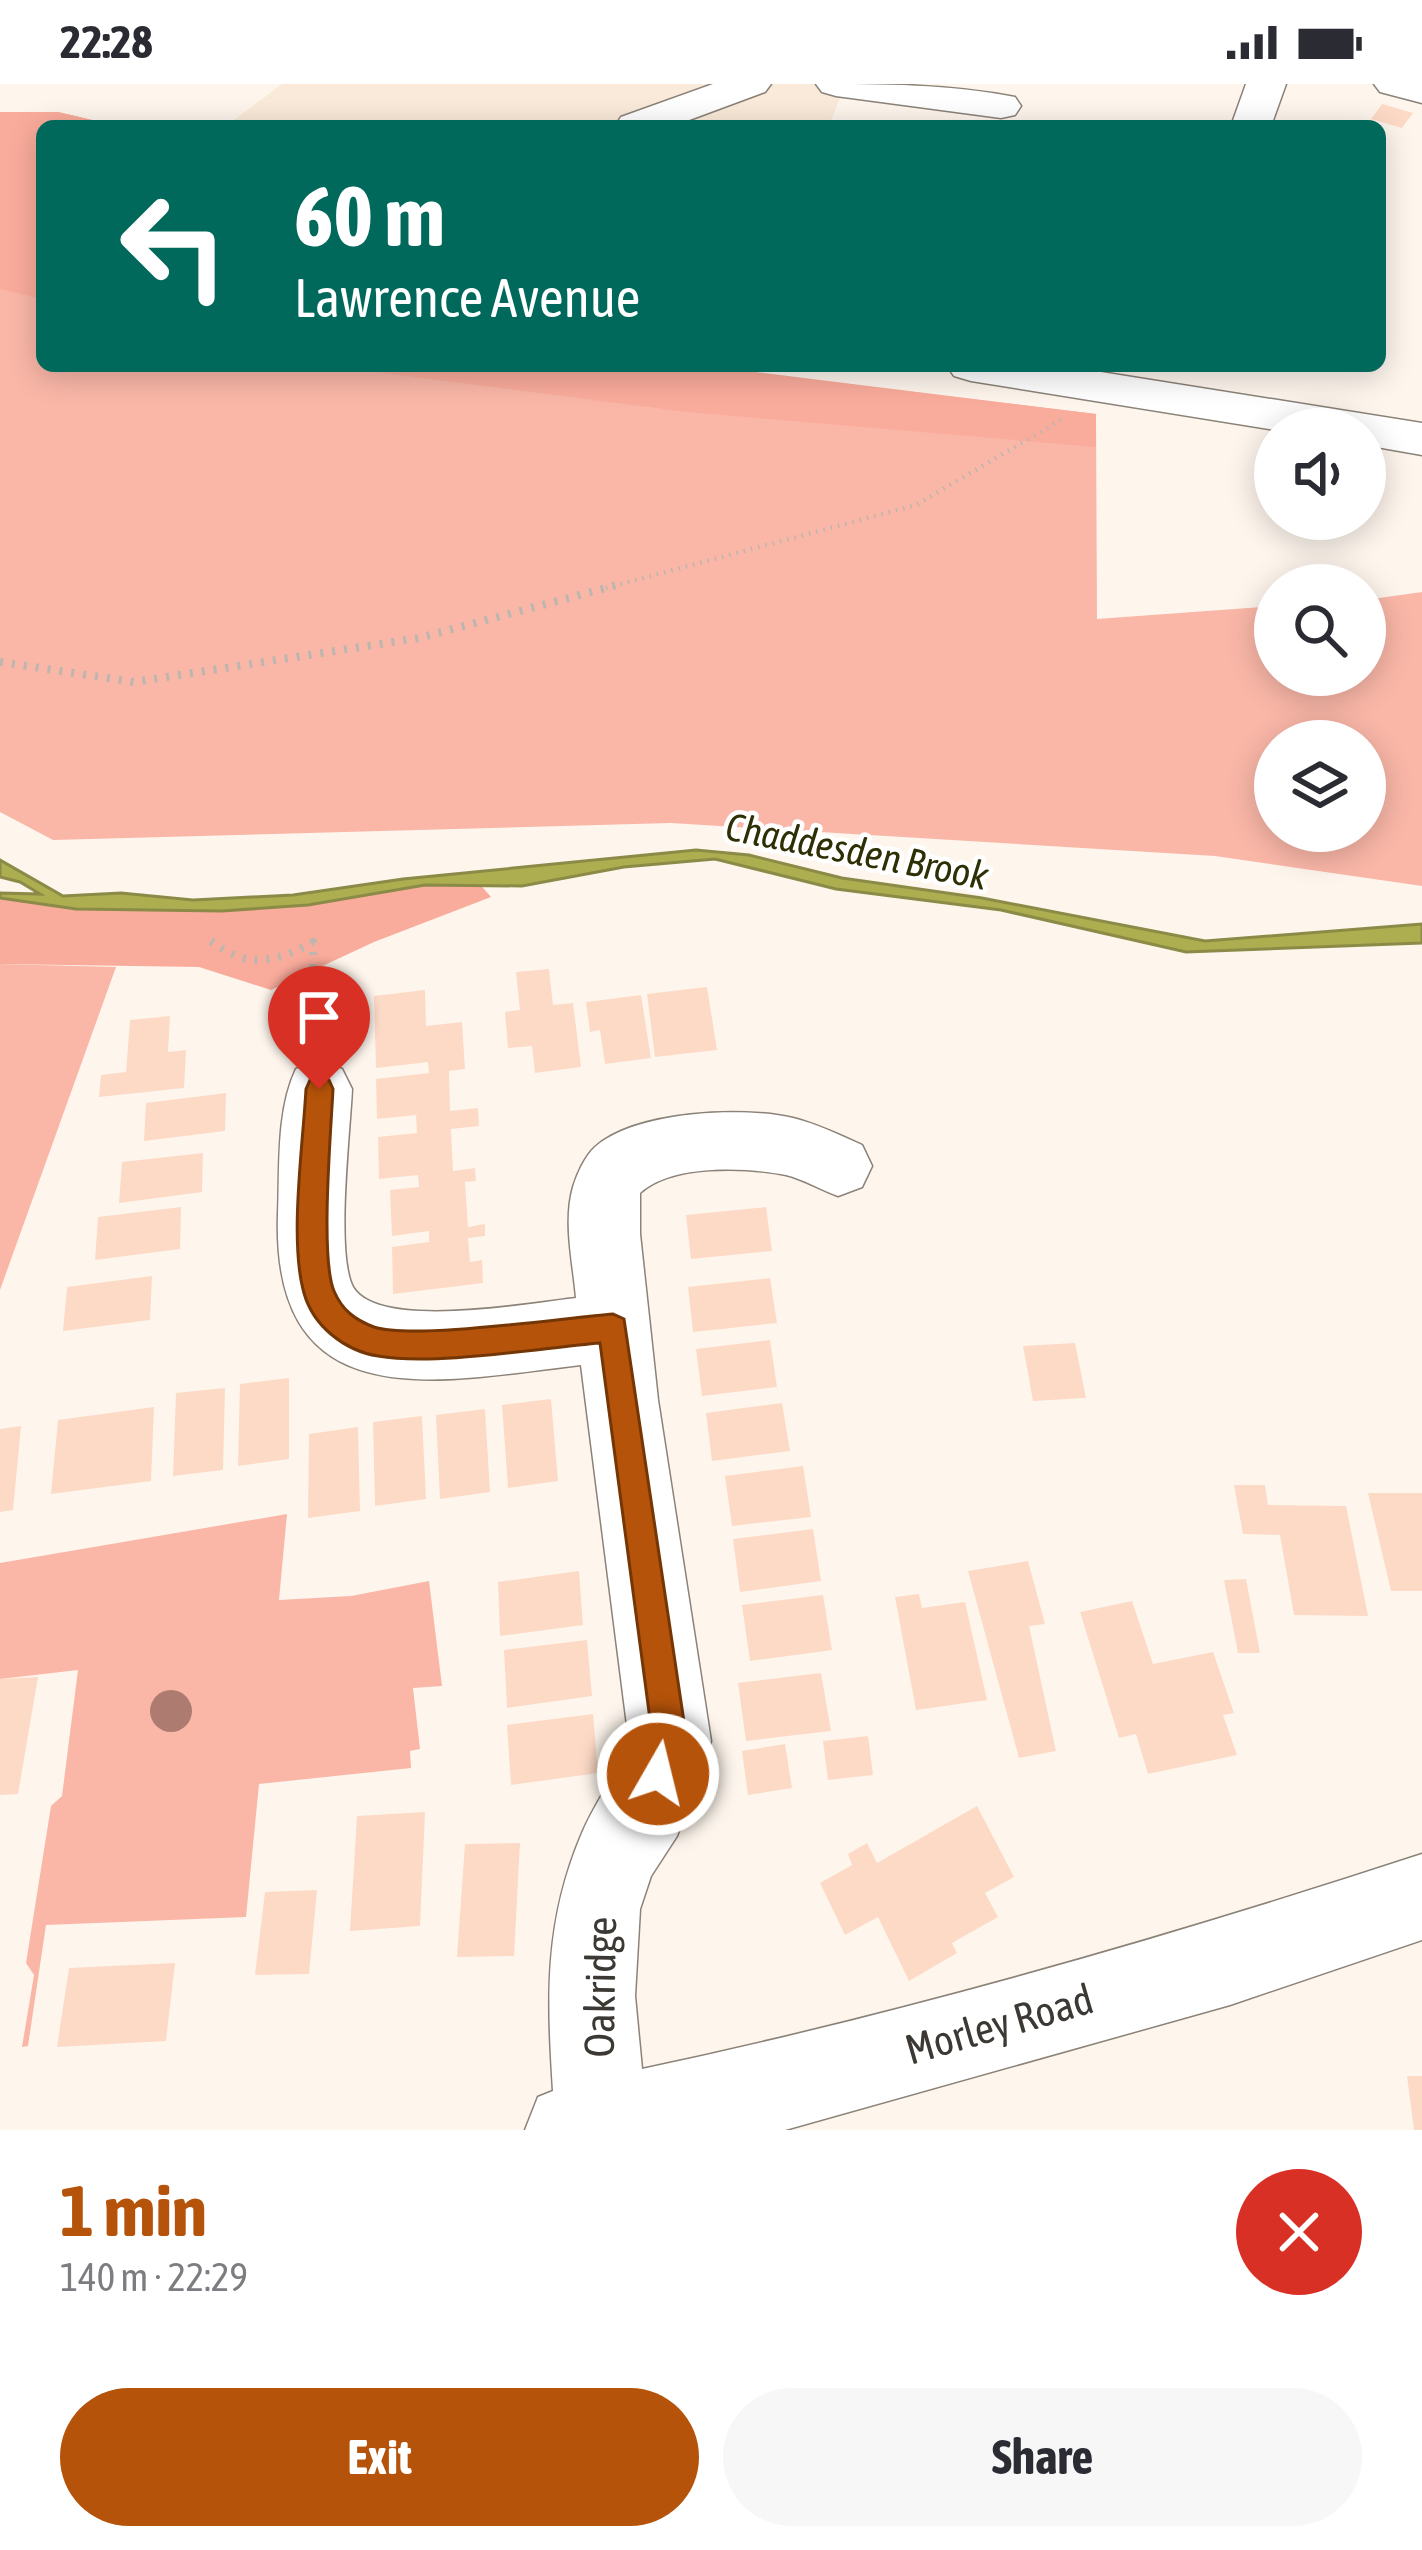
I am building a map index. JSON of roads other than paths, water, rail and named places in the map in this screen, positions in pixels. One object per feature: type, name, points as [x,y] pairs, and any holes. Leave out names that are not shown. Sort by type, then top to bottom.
[{"type":"street","points":[[652,120],[751,84]]},
{"type":"street","points":[[836,84],[1002,105]]},
{"type":"street","points":[[1253,120],[1266,84]]},
{"type":"street","points":[[1394,84],[1422,92]]},
{"type":"street","points":[[1006,372],[1112,390],[1245,388],[1303,408]]},
{"type":"street","points":[[1386,433],[1422,439]]},
{"type":"street","points":[[319,1089],[314,1219],[318,1292],[339,1325],[376,1342],[419,1344],[613,1328]]},
{"type":"street","name":"Oakridge","points":[[586,2127],[597,1910],[615,1856],[647,1806],[670,1742],[613,1328],[608,1184],[625,1133],[645,1152],[724,1143],[790,1146],[838,1166]]},
{"type":"street","name":"Morley Road","points":[[586,2127],[819,2104],[1422,1897]]},
{"type":"water label","name":"Chaddesden Brook","points":[[857,851]]}]
